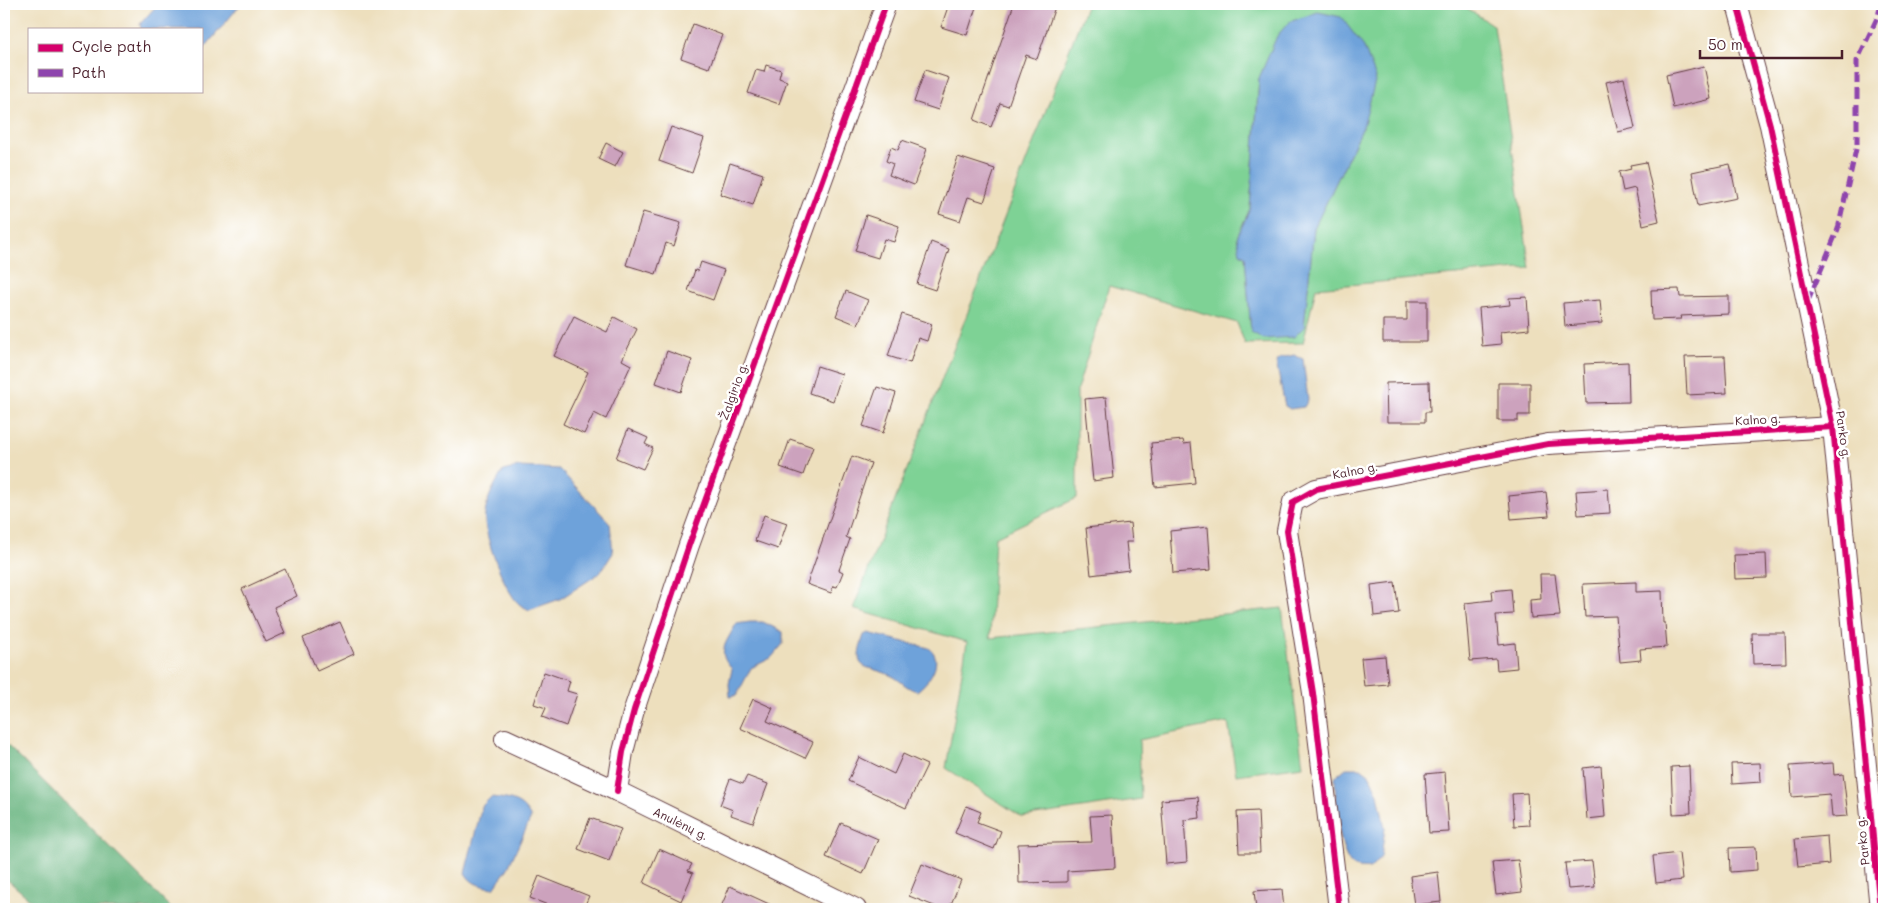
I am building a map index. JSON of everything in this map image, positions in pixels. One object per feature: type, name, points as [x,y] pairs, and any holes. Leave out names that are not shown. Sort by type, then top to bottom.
[{"type":"street","name":"Žalgirio g.","points":[[617,791],[623,752],[634,710],[689,545],[886,4]]},
{"type":"street","name":"Parko g.","points":[[1736,4],[1770,125],[1833,427],[1880,909]]},
{"type":"street","name":"Kalno g.","points":[[1339,909],[1312,693],[1287,530],[1293,502],[1316,489],[1548,444],[1833,427]]},
{"type":"street","name":"Anulėnų g.","points":[[505,739],[617,791],[856,909]]},
{"type":"green space","points":[[1087,4],[1461,4],[1494,26],[1530,268],[1316,288],[1303,343],[1245,344],[1237,323],[1109,286],[1077,390],[1077,498],[995,537],[990,638],[1282,608],[1303,766],[1236,775],[1228,722],[1139,740],[1141,799],[1022,817],[946,768],[967,642],[853,609]],"holes":[[[1259,78],[1363,127],[1314,228],[1304,327],[1251,332],[1245,255],[1237,237],[1250,209]]]},
{"type":"green space","points":[[4,742],[172,909],[41,909],[4,877]]},
{"type":"water","points":[[158,4],[241,4],[202,51],[202,28],[141,28],[140,24]]},
{"type":"water","points":[[1318,12],[1341,17],[1364,47],[1376,78],[1363,127],[1314,228],[1304,327],[1294,337],[1264,339],[1251,332],[1245,256],[1240,253],[1237,237],[1250,209],[1259,78],[1277,36],[1289,22]]},
{"type":"water","points":[[1294,355],[1303,359],[1308,400],[1304,407],[1290,409],[1285,406],[1276,362],[1281,358]]},
{"type":"water","points":[[519,467],[559,469],[610,523],[613,553],[600,573],[560,599],[529,610],[519,604],[507,587],[491,547],[485,523],[487,502],[503,471]]},
{"type":"water","points":[[763,622],[783,632],[783,644],[771,658],[751,668],[737,695],[730,697],[729,684],[732,669],[724,657],[724,647],[736,624]]},
{"type":"water","points":[[868,633],[929,648],[934,653],[936,659],[934,671],[917,691],[894,677],[864,666],[860,662],[859,656],[864,635]]},
{"type":"water","points":[[1346,768],[1361,768],[1369,774],[1378,794],[1385,828],[1381,857],[1370,869],[1357,868],[1349,862],[1341,840],[1335,777]]},
{"type":"water","points":[[491,797],[519,804],[531,818],[508,868],[494,888],[481,886],[465,873],[482,806]]},
{"type":"building","points":[[949,4],[977,4],[967,35],[941,27]]},
{"type":"building","points":[[1014,4],[1056,4],[1037,59],[1026,55],[1008,106],[1000,103],[991,127],[974,120]]},
{"type":"building","points":[[693,24],[722,35],[709,68],[681,58]]},
{"type":"building","points":[[766,65],[781,70],[779,78],[787,81],[779,104],[748,93],[756,70],[764,72]]},
{"type":"building","points":[[1704,66],[1711,99],[1673,108],[1666,75]]},
{"type":"building","points":[[925,70],[949,78],[938,110],[914,102]]},
{"type":"building","points":[[1624,78],[1635,128],[1618,132],[1606,82]]},
{"type":"building","points":[[671,127],[704,138],[692,173],[659,161]]},
{"type":"building","points":[[902,140],[927,149],[914,185],[889,175],[893,164],[886,161],[891,147],[898,150]]},
{"type":"building","points":[[606,143],[623,152],[615,167],[598,159]]},
{"type":"building","points":[[958,157],[995,169],[984,202],[968,197],[960,221],[939,214]]},
{"type":"building","points":[[1646,162],[1659,221],[1643,225],[1635,188],[1623,191],[1619,172],[1631,169],[1630,165]]},
{"type":"building","points":[[730,163],[763,174],[753,205],[720,194]]},
{"type":"building","points":[[1730,164],[1737,198],[1698,206],[1692,172]]},
{"type":"building","points":[[643,212],[681,223],[674,246],[666,243],[656,274],[626,265]]},
{"type":"building","points":[[866,215],[899,226],[894,242],[884,239],[878,258],[855,251]]},
{"type":"building","points":[[931,242],[949,249],[935,290],[917,284]]},
{"type":"building","points":[[701,262],[724,270],[713,300],[688,291],[695,270],[698,271]]},
{"type":"building","points":[[1679,289],[1680,297],[1729,296],[1729,314],[1680,316],[1681,319],[1652,320],[1651,290]]},
{"type":"building","points":[[846,291],[868,300],[858,325],[836,316]]},
{"type":"building","points":[[1527,297],[1529,329],[1500,332],[1501,344],[1482,346],[1479,308],[1510,305],[1509,298]]},
{"type":"building","points":[[1600,300],[1602,323],[1565,326],[1563,303]]},
{"type":"building","points":[[1407,301],[1427,301],[1427,342],[1383,342],[1383,320],[1407,320]]},
{"type":"building","points":[[902,314],[932,324],[927,341],[918,338],[910,363],[888,356]]},
{"type":"building","points":[[574,316],[607,332],[614,317],[637,329],[622,360],[631,365],[606,419],[594,413],[584,434],[563,424],[588,372],[554,356]]},
{"type":"building","points":[[667,351],[692,360],[681,392],[656,383]]},
{"type":"building","points":[[1725,356],[1727,393],[1687,395],[1685,357]]},
{"type":"building","points":[[1628,362],[1629,402],[1586,403],[1584,364]]},
{"type":"building","points":[[817,366],[842,374],[833,401],[809,393]]},
{"type":"building","points":[[1429,382],[1430,412],[1425,412],[1425,422],[1387,422],[1386,383]]},
{"type":"building","points":[[1498,383],[1530,383],[1530,415],[1518,415],[1518,421],[1498,421]]},
{"type":"building","points":[[877,387],[896,393],[883,433],[863,426]]},
{"type":"building","points":[[1106,397],[1114,478],[1093,481],[1085,399]]},
{"type":"building","points":[[628,429],[648,438],[645,444],[653,448],[643,469],[616,458]]},
{"type":"building","points":[[790,439],[813,447],[803,475],[780,467]]},
{"type":"building","points":[[1183,440],[1184,444],[1191,443],[1195,483],[1155,487],[1151,443]]},
{"type":"building","points":[[852,456],[871,463],[846,537],[850,539],[839,570],[843,572],[837,587],[833,586],[831,593],[807,584]]},
{"type":"building","points":[[1608,489],[1610,513],[1578,515],[1576,491]]},
{"type":"building","points":[[1546,492],[1549,516],[1511,519],[1509,496]]},
{"type":"building","points":[[764,515],[787,523],[778,549],[755,541]]},
{"type":"building","points":[[1130,523],[1132,542],[1126,542],[1129,570],[1091,575],[1086,528]]},
{"type":"building","points":[[1208,527],[1211,570],[1173,573],[1170,531]]},
{"type":"building","points":[[1766,554],[1767,578],[1735,579],[1734,555]]},
{"type":"building","points":[[285,569],[297,596],[274,607],[285,633],[266,642],[242,589]]},
{"type":"building","points":[[1540,574],[1555,574],[1560,616],[1531,618],[1530,600],[1541,599]]},
{"type":"building","points":[[1395,582],[1399,613],[1374,616],[1371,585]]},
{"type":"building","points":[[1636,582],[1636,592],[1662,591],[1663,623],[1665,623],[1667,647],[1640,649],[1641,660],[1620,662],[1616,616],[1585,617],[1583,584]]},
{"type":"building","points":[[1511,589],[1513,614],[1496,615],[1499,645],[1515,643],[1517,668],[1497,670],[1496,659],[1470,661],[1465,603],[1492,600],[1491,591]]},
{"type":"building","points":[[340,622],[354,654],[317,671],[303,638]]},
{"type":"building","points":[[1752,633],[1785,633],[1786,663],[1753,664]]},
{"type":"building","points":[[1385,656],[1388,684],[1364,686],[1361,658]]},
{"type":"building","points":[[544,672],[570,681],[567,691],[577,694],[566,726],[542,717],[546,708],[534,704]]},
{"type":"building","points":[[753,699],[773,708],[767,721],[813,742],[805,758],[740,728]]},
{"type":"building","points":[[903,754],[927,765],[906,808],[848,781],[859,757],[894,774]]},
{"type":"building","points":[[1760,763],[1761,782],[1732,784],[1731,764]]},
{"type":"building","points":[[1833,763],[1834,775],[1843,774],[1848,816],[1832,817],[1830,794],[1792,797],[1790,766]]},
{"type":"building","points":[[1601,766],[1605,817],[1587,819],[1583,768]]},
{"type":"building","points":[[1689,766],[1691,813],[1673,814],[1671,767]]},
{"type":"building","points":[[1445,772],[1449,832],[1429,833],[1425,774]]},
{"type":"building","points":[[747,776],[768,784],[753,823],[731,815],[733,810],[720,805],[730,779],[743,784]]},
{"type":"building","points":[[1527,793],[1529,825],[1514,826],[1512,794]]},
{"type":"building","points":[[1198,797],[1200,818],[1184,820],[1187,862],[1166,864],[1161,800]]},
{"type":"building","points":[[966,806],[981,812],[977,822],[1001,831],[994,849],[955,833]]},
{"type":"building","points":[[1258,811],[1260,853],[1239,853],[1237,812]]},
{"type":"building","points":[[1112,815],[1115,868],[1067,871],[1067,882],[1019,883],[1018,844],[1092,842],[1090,816]]},
{"type":"building","points":[[590,818],[621,829],[609,861],[578,849]]},
{"type":"building","points":[[841,823],[878,839],[863,874],[826,857]]},
{"type":"building","points":[[1827,836],[1829,864],[1798,867],[1795,839]]},
{"type":"building","points":[[1756,847],[1757,870],[1730,872],[1729,848]]},
{"type":"building","points":[[659,849],[692,864],[688,871],[693,873],[681,901],[644,883]]},
{"type":"building","points":[[1679,853],[1682,880],[1656,883],[1653,856]]},
{"type":"building","points":[[1518,860],[1522,892],[1496,895],[1492,862]]},
{"type":"building","points":[[1592,861],[1595,887],[1568,889],[1565,863]]},
{"type":"building","points":[[922,864],[961,880],[949,909],[942,909],[909,896]]},
{"type":"building","points":[[1438,872],[1441,902],[1414,905],[1410,876]]},
{"type":"building","points":[[539,876],[589,896],[583,909],[558,909],[530,898]]},
{"type":"building","points":[[730,886],[780,909],[720,909]]},
{"type":"building","points":[[1282,889],[1284,909],[1256,909],[1254,891]]},
{"type":"marked path","points":[[1808,301],[1838,229],[1857,145],[1857,61],[1878,16],[1881,4]]},
{"type":"cycle path","points":[[617,791],[623,752],[634,710],[689,545],[886,4]]},
{"type":"cycle path","points":[[1735,4],[1738,8],[1770,125],[1833,427],[1880,909]]},
{"type":"cycle path","points":[[1339,909],[1313,693],[1287,531],[1293,502],[1316,489],[1548,444],[1833,427]]}]
